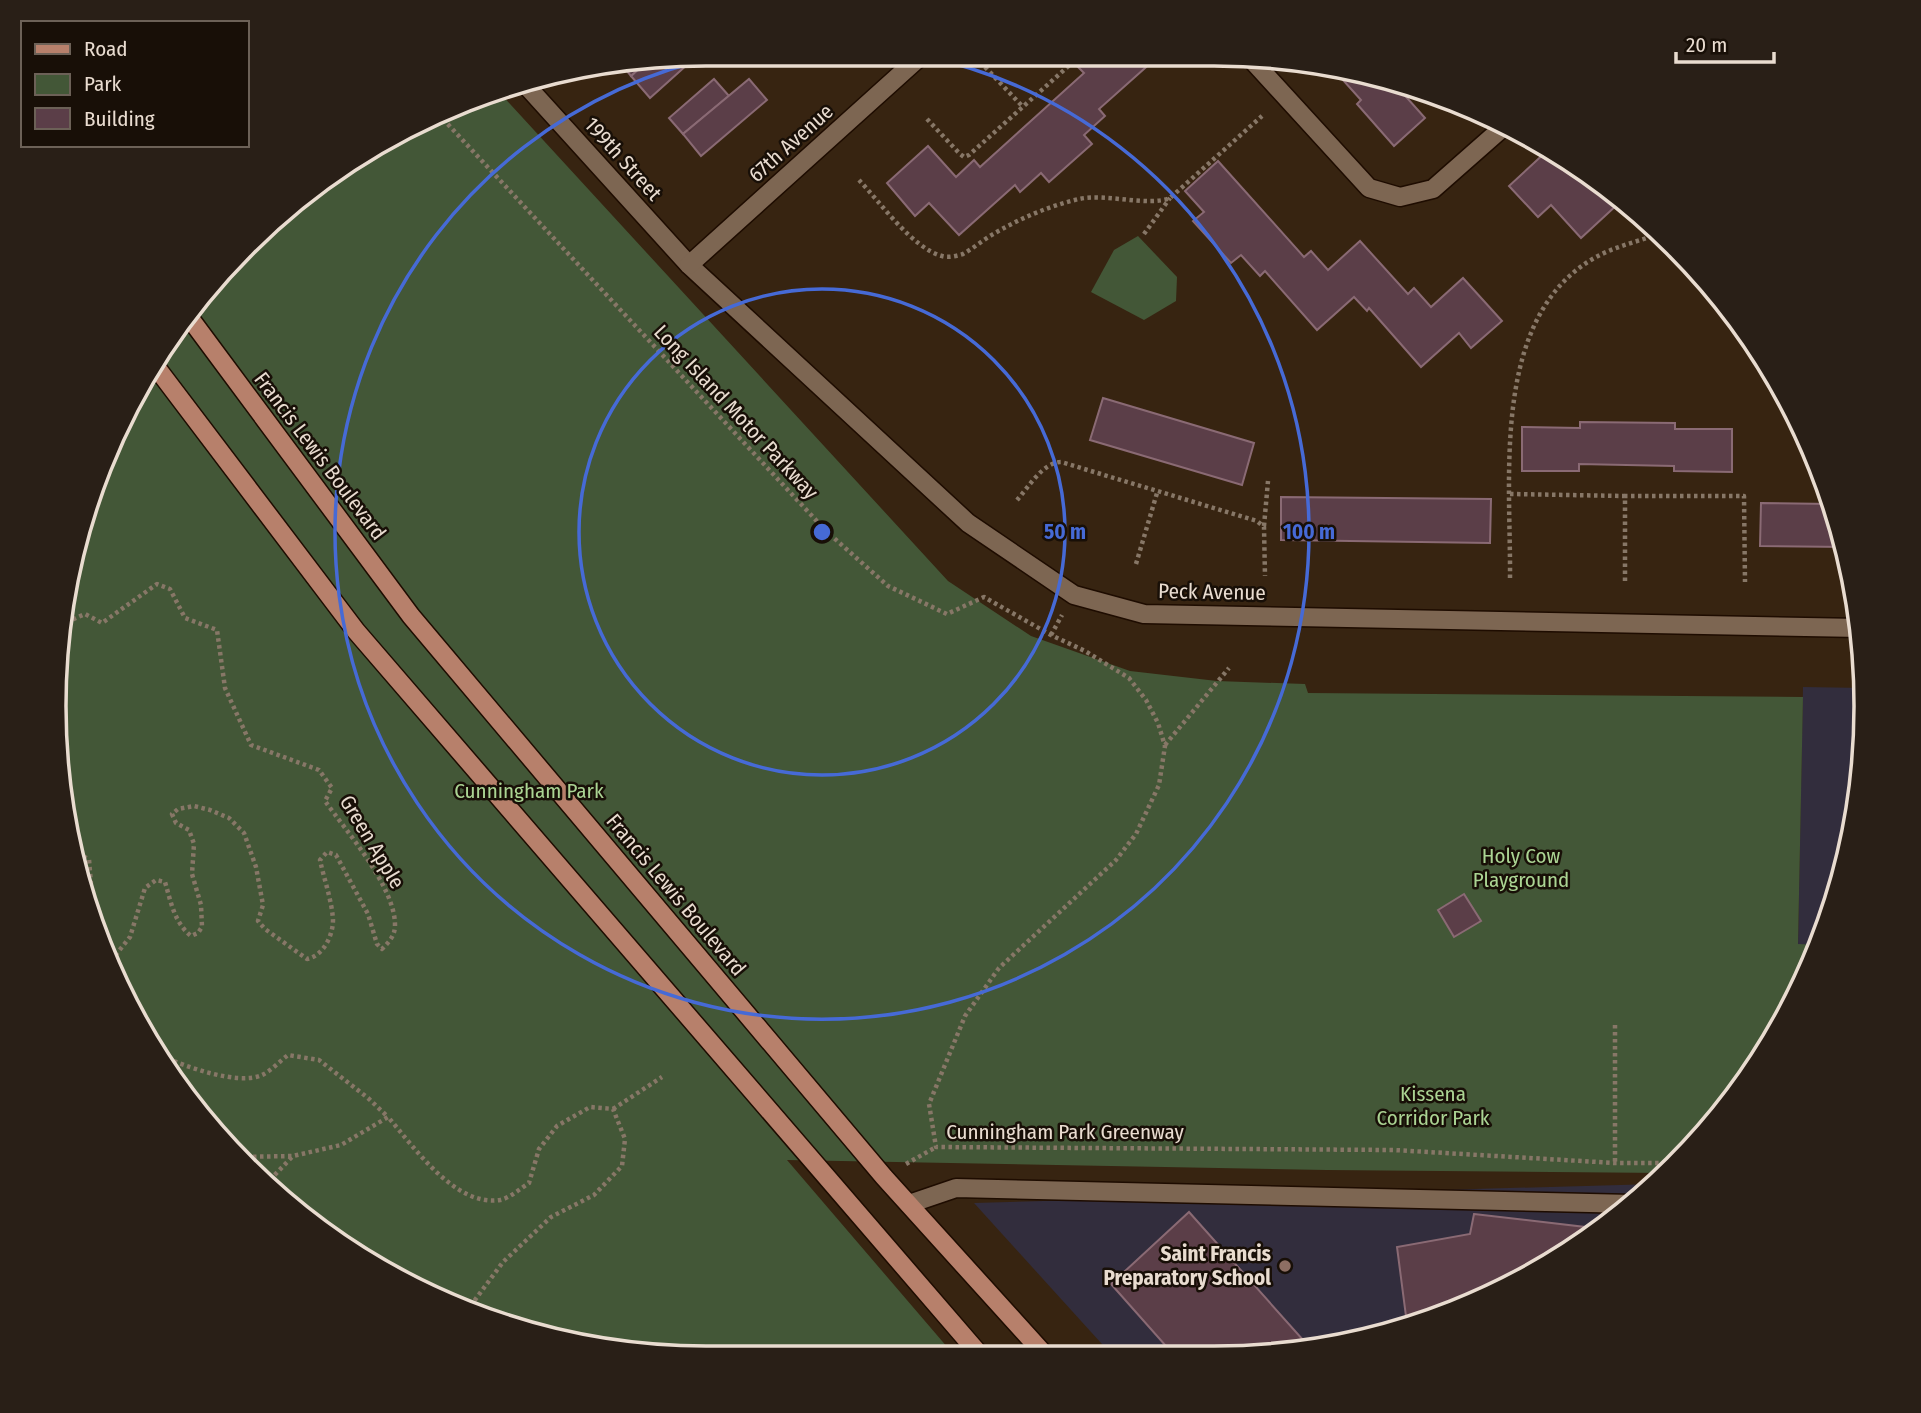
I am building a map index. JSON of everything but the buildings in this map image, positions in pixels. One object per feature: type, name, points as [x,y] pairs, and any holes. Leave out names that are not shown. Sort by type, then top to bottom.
[{"type":"main road","name":"Francis Lewis Boulevard","points":[[194,324],[411,616],[884,1177],[1037,1346]]},
{"type":"main road","points":[[160,373],[356,631],[972,1346]]},
{"type":"street","name":"67th Avenue","points":[[689,265],[910,66]]},
{"type":"street","points":[[1259,68],[1368,188],[1400,197],[1433,189],[1497,133]]},
{"type":"street","name":"199th Street","points":[[531,91],[689,265]]},
{"type":"street","name":"Peck Avenue","points":[[689,265],[968,523],[1074,595],[1144,614],[1849,628]]},
{"type":"street","points":[[909,1204],[956,1188],[1617,1204]]},
{"type":"path","points":[[927,119],[964,157],[1069,66]]},
{"type":"path","points":[[985,67],[1023,107]]},
{"type":"path","points":[[1144,234],[1170,198],[1262,116]]},
{"type":"path","name":"Long Island Motor Parkway","points":[[446,122],[826,531],[888,586],[947,614],[984,597],[1051,635]]},
{"type":"path","points":[[859,180],[908,233],[943,257],[962,254],[1005,228],[1058,205],[1092,197],[1158,200],[1170,198]]},
{"type":"path","points":[[1510,578],[1511,438],[1515,386],[1529,334],[1544,308],[1575,272],[1597,256],[1649,237]]},
{"type":"path","points":[[1017,500],[1044,469],[1056,461],[1257,521],[1264,527]]},
{"type":"path","points":[[1265,576],[1264,527],[1268,481]]},
{"type":"path","points":[[1136,564],[1157,493]]},
{"type":"path","points":[[1510,494],[1744,496],[1745,582]]},
{"type":"path","points":[[1625,496],[1625,581]]},
{"type":"path","name":"Green Apple","points":[[73,619],[85,614],[102,623],[157,584],[170,589],[185,618],[217,631],[225,688],[251,745],[320,771],[332,788],[325,801],[387,890],[395,926],[391,941],[382,948],[377,944],[368,914],[336,855],[327,852],[320,860],[333,922],[326,946],[316,957],[307,959],[258,921],[263,905],[256,867],[244,833],[229,818],[194,806],[178,809],[172,814],[176,823],[188,830],[194,844],[192,874],[201,905],[202,927],[198,933],[191,936],[183,929],[174,913],[165,882],[156,880],[145,888],[130,937],[116,954]]},
{"type":"path","name":"Cunningham Park Greenway","points":[[1051,635],[1085,651],[1129,678],[1146,700],[1158,723],[1165,746],[1159,785],[1136,834],[1116,860],[999,968],[965,1016],[929,1104],[936,1147],[1394,1150],[1615,1163],[1663,1163]]},
{"type":"path","points":[[1165,746],[1229,668]]},
{"type":"path","points":[[85,857],[89,859],[91,881]]},
{"type":"path","points":[[1615,1025],[1615,1163]]},
{"type":"path","points":[[173,1061],[194,1070],[237,1078],[261,1076],[288,1055],[319,1060],[368,1098],[439,1176],[476,1198],[502,1200],[529,1183],[539,1149],[557,1126],[590,1107],[613,1110],[662,1077]]},
{"type":"path","points":[[473,1302],[503,1262],[551,1217],[594,1195],[622,1166],[625,1139],[613,1110]]},
{"type":"path","points":[[252,1157],[293,1156],[341,1145],[388,1118]]},
{"type":"path","points":[[884,1177],[936,1147]]},
{"type":"path","points":[[273,1177],[293,1156]]},
{"type":"shaded area","points":[[1803,687],[1854,688],[1853,748],[1842,831],[1833,872],[1808,945],[1798,945]]},
{"type":"shaded area","name":"Saint Francis Preparatory School","points":[[1640,1184],[1570,1239],[1534,1261],[1459,1298],[1380,1325],[1298,1341],[1256,1345],[1104,1346],[974,1203]]},
{"type":"green space","name":"Cunningham Park","points":[[505,99],[948,581],[1031,636],[1130,671],[1217,681],[1305,684],[1308,693],[1803,697],[1798,944],[1808,944],[1788,990],[1747,1062],[1696,1128],[1652,1173],[787,1160],[946,1346],[706,1346],[623,1341],[541,1325],[501,1313],[423,1280],[386,1261],[317,1214],[285,1188],[225,1128],[174,1062],[152,1026],[115,951],[100,912],[88,872],[72,790],[66,706],[72,623],[79,582],[100,501],[115,462],[152,386],[174,351],[225,285],[254,254],[285,225],[351,174],[386,152],[462,115]]},
{"type":"green space","points":[[1138,236],[1177,277],[1176,301],[1144,320],[1091,292],[1114,250]]},
{"type":"place","name":"Saint Francis Preparatory School","points":[[1285,1266]]},
{"type":"park label","name":"Holy Cow Playground","points":[[1521,868]]},
{"type":"park label","name":"Kissena Corridor Park","points":[[1433,1106]]}]
